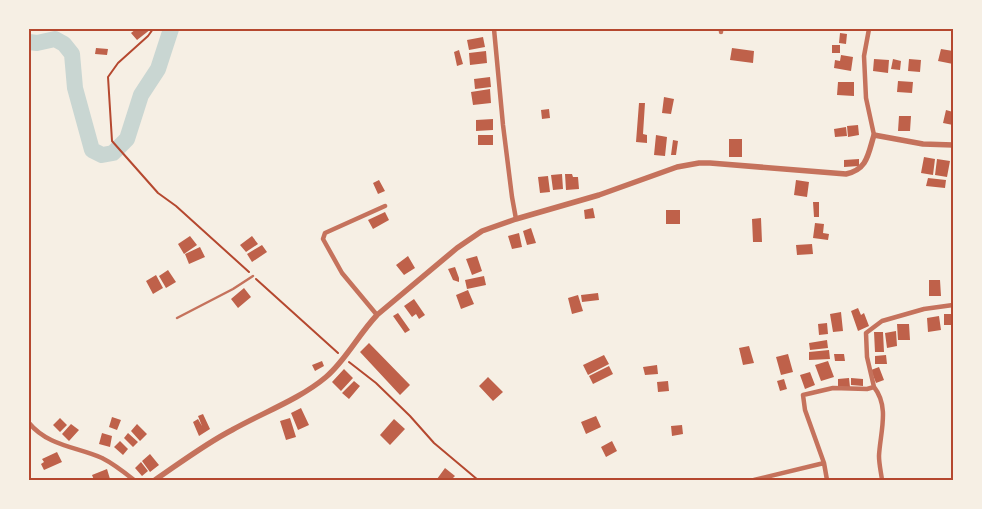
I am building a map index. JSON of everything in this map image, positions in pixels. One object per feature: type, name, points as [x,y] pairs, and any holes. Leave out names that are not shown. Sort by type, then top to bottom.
[{"type":"street","points":[[494,29],[503,124],[516,219]]},
{"type":"street","points":[[155,480],[230,430],[315,385],[344,358],[377,315],[469,239],[482,231],[598,195],[677,167],[699,163],[846,174],[856,172],[862,167],[874,135],[866,98],[864,56],[869,29]]},
{"type":"street","points":[[874,135],[923,144],[953,145]]},
{"type":"street","points":[[377,315],[342,273],[323,239],[325,233],[385,206]]},
{"type":"street","points":[[882,480],[879,459],[884,408],[880,393],[874,387],[867,357],[866,333],[882,321],[924,309],[953,305]]},
{"type":"street","points":[[827,480],[824,463],[805,410],[803,395],[833,388],[867,389],[874,387]]},
{"type":"street","points":[[29,424],[53,442],[101,458],[134,480]]},
{"type":"street","points":[[754,480],[824,463]]},
{"type":"lane","points":[[177,318],[233,289],[253,276]]},
{"type":"path","points":[[152,29],[148,36],[118,64],[108,77],[112,141],[158,193],[176,206],[344,358],[376,383],[410,416],[434,443],[478,480]]},
{"type":"building","points":[[136,29],[151,29],[137,40],[131,33]]},
{"type":"building","points":[[840,33],[847,34],[846,44],[839,43]]},
{"type":"building","points":[[483,37],[485,47],[469,50],[467,40]]},
{"type":"building","points":[[832,45],[840,45],[840,53],[832,53]]},
{"type":"building","points":[[96,48],[108,49],[107,55],[95,54]]},
{"type":"building","points":[[732,48],[754,51],[753,63],[730,60]]},
{"type":"building","points":[[941,49],[953,51],[953,64],[938,61]]},
{"type":"building","points":[[459,50],[463,64],[457,66],[454,52]]},
{"type":"building","points":[[486,51],[487,63],[470,65],[469,53]]},
{"type":"building","points":[[841,55],[853,57],[851,71],[834,68],[835,60],[840,61]]},
{"type":"building","points":[[874,59],[889,60],[888,73],[873,71]]},
{"type":"building","points":[[893,59],[901,61],[900,70],[891,69]]},
{"type":"building","points":[[909,59],[921,60],[920,72],[908,71]]},
{"type":"building","points":[[490,77],[491,87],[475,89],[474,79]]},
{"type":"building","points":[[898,81],[913,82],[912,93],[897,92]]},
{"type":"building","points":[[838,82],[854,82],[854,96],[837,95]]},
{"type":"building","points":[[490,89],[491,103],[473,105],[471,92]]},
{"type":"building","points":[[664,97],[674,99],[671,114],[662,113]]},
{"type":"building","points":[[639,103],[645,103],[643,134],[647,135],[647,143],[636,142]]},
{"type":"building","points":[[549,109],[550,118],[542,119],[541,110]]},
{"type":"building","points":[[946,110],[953,112],[953,125],[943,123]]},
{"type":"building","points":[[899,116],[911,116],[910,131],[898,131]]},
{"type":"building","points":[[493,119],[493,130],[476,131],[476,120]]},
{"type":"building","points":[[858,125],[859,135],[848,137],[847,126]]},
{"type":"building","points":[[846,127],[847,136],[835,137],[834,129]]},
{"type":"building","points":[[478,135],[493,135],[493,145],[478,145]]},
{"type":"building","points":[[656,135],[667,137],[665,156],[654,155]]},
{"type":"building","points":[[729,139],[742,139],[742,157],[729,157]]},
{"type":"building","points":[[673,140],[678,141],[676,155],[671,155]]},
{"type":"building","points":[[924,157],[935,159],[933,175],[921,173]]},
{"type":"building","points":[[859,159],[859,166],[844,167],[844,160]]},
{"type":"building","points":[[937,159],[950,161],[947,177],[935,175]]},
{"type":"building","points":[[562,174],[563,189],[553,190],[551,175]]},
{"type":"building","points":[[565,174],[572,174],[573,177],[578,177],[579,189],[566,190]]},
{"type":"building","points":[[548,176],[550,192],[540,193],[538,177]]},
{"type":"building","points":[[928,178],[946,180],[945,188],[926,186]]},
{"type":"building","points":[[379,180],[385,191],[378,194],[373,183]]},
{"type":"building","points":[[796,180],[809,182],[807,197],[794,195]]},
{"type":"building","points":[[813,202],[819,202],[819,217],[814,217]]},
{"type":"building","points":[[593,208],[595,218],[585,219],[584,210]]},
{"type":"building","points":[[666,210],[680,210],[680,224],[666,224]]},
{"type":"building","points":[[385,212],[389,220],[373,229],[368,220]]},
{"type":"building","points":[[761,218],[762,242],[753,242],[752,219]]},
{"type":"building","points":[[815,223],[824,224],[823,233],[829,234],[828,240],[813,238]]},
{"type":"building","points":[[531,228],[536,243],[527,245],[523,231]]},
{"type":"building","points":[[519,233],[522,247],[512,249],[508,236]]},
{"type":"building","points":[[190,236],[197,245],[184,254],[178,244]]},
{"type":"building","points":[[252,236],[258,244],[246,252],[240,245]]},
{"type":"building","points":[[812,244],[813,254],[797,255],[796,245]]},
{"type":"building","points":[[262,245],[267,252],[252,262],[247,254]]},
{"type":"building","points":[[200,247],[205,257],[189,264],[185,254]]},
{"type":"building","points":[[408,256],[415,268],[404,275],[396,265]]},
{"type":"building","points":[[477,256],[482,271],[472,275],[466,259]]},
{"type":"building","points":[[455,267],[459,282],[453,280],[448,269]]},
{"type":"building","points":[[168,270],[176,282],[166,288],[159,276]]},
{"type":"building","points":[[156,275],[163,288],[153,294],[146,281]]},
{"type":"building","points":[[484,276],[486,285],[467,289],[465,280]]},
{"type":"building","points":[[929,280],[940,280],[941,296],[929,296]]},
{"type":"building","points":[[244,288],[251,297],[238,308],[231,299]]},
{"type":"building","points":[[468,290],[474,304],[461,309],[456,295]]},
{"type":"building","points":[[598,293],[599,300],[582,302],[581,295]]},
{"type":"building","points":[[578,295],[583,311],[572,314],[568,298]]},
{"type":"building","points":[[414,299],[425,315],[419,319],[416,314],[412,317],[404,306]]},
{"type":"building","points":[[858,308],[861,315],[864,313],[869,326],[858,331],[851,311]]},
{"type":"building","points":[[841,312],[843,331],[833,332],[830,314]]},
{"type":"building","points":[[398,313],[410,330],[405,333],[393,316]]},
{"type":"building","points":[[944,314],[953,314],[953,325],[944,325]]},
{"type":"building","points":[[939,316],[941,330],[928,332],[927,318]]},
{"type":"building","points":[[827,323],[828,334],[819,335],[818,324]]},
{"type":"building","points":[[897,324],[909,324],[910,340],[898,340]]},
{"type":"building","points":[[896,331],[897,346],[887,348],[885,333]]},
{"type":"building","points":[[874,332],[883,332],[884,352],[875,352]]},
{"type":"building","points":[[827,340],[828,348],[810,350],[809,343]]},
{"type":"building","points":[[369,343],[410,385],[400,395],[360,352]]},
{"type":"building","points":[[749,346],[754,363],[743,365],[739,348]]},
{"type":"building","points":[[829,350],[830,359],[809,360],[809,352]]},
{"type":"building","points":[[788,354],[793,372],[781,375],[776,357]]},
{"type":"building","points":[[834,354],[844,354],[845,361],[835,361]]},
{"type":"building","points":[[604,355],[609,364],[588,375],[583,365]]},
{"type":"building","points":[[886,355],[887,364],[875,364],[875,356]]},
{"type":"building","points":[[322,361],[324,366],[315,371],[312,365]]},
{"type":"building","points":[[828,361],[834,377],[821,381],[815,365]]},
{"type":"building","points":[[657,365],[658,374],[645,375],[643,367]]},
{"type":"building","points":[[609,366],[613,374],[593,384],[589,376]]},
{"type":"building","points":[[879,367],[884,380],[876,383],[871,370]]},
{"type":"building","points":[[344,369],[353,378],[341,391],[332,382]]},
{"type":"building","points":[[810,372],[815,385],[805,389],[800,375]]},
{"type":"building","points":[[488,377],[503,392],[493,401],[479,386]]},
{"type":"building","points":[[849,378],[850,387],[838,387],[838,379]]},
{"type":"building","points":[[851,378],[863,379],[863,386],[851,385]]},
{"type":"building","points":[[784,379],[787,389],[780,391],[777,381]]},
{"type":"building","points":[[354,381],[360,386],[349,399],[342,393]]},
{"type":"building","points":[[668,381],[669,391],[658,392],[657,382]]},
{"type":"building","points":[[301,408],[309,425],[298,430],[291,413]]},
{"type":"building","points":[[203,414],[210,429],[199,436],[193,422],[198,419],[202,426],[198,416]]},
{"type":"building","points":[[596,416],[601,427],[586,434],[581,422]]},
{"type":"building","points":[[112,417],[121,420],[117,430],[109,427]]},
{"type":"building","points":[[60,418],[67,425],[60,432],[53,425]]},
{"type":"building","points":[[290,418],[296,437],[286,440],[280,421]]},
{"type":"building","points":[[394,419],[405,429],[390,445],[380,435]]},
{"type":"building","points":[[71,424],[79,430],[69,441],[62,434]]},
{"type":"building","points":[[137,424],[147,434],[140,441],[131,431]]},
{"type":"building","points":[[682,425],[683,434],[672,436],[671,426]]},
{"type":"building","points":[[102,433],[112,436],[110,447],[99,444]]},
{"type":"building","points":[[128,433],[138,442],[133,447],[124,438]]},
{"type":"building","points":[[120,441],[128,449],[123,455],[114,447]]},
{"type":"building","points":[[612,441],[617,451],[606,457],[601,447]]},
{"type":"building","points":[[57,452],[62,462],[44,470],[41,464],[44,462],[42,459]]},
{"type":"building","points":[[150,454],[159,465],[150,472],[142,461]]},
{"type":"building","points":[[141,462],[148,471],[142,476],[135,468]]},
{"type":"building","points":[[445,468],[455,476],[451,480],[438,480],[437,479]]},
{"type":"building","points":[[107,469],[110,479],[94,480],[92,475]]},
{"type":"waterway","points":[[29,42],[37,43],[55,39],[64,44],[72,54],[75,88],[92,150],[102,155],[113,153],[127,139],[141,95],[158,69],[171,29]]}]
